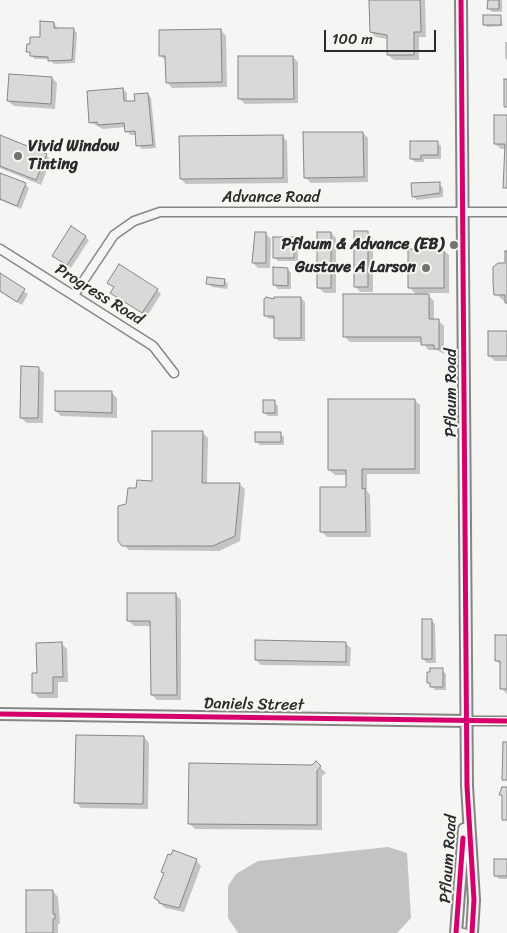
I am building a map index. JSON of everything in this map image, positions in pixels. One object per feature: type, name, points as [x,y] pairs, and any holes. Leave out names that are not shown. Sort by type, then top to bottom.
[{"type":"street","name":"Pflaum Road","points":[[461,0],[467,786],[474,900],[472,933]]},
{"type":"street","name":"Advance Road","points":[[74,295],[114,235],[134,221],[151,214],[179,211],[507,212]]},
{"type":"street","name":"Progress Road","points":[[0,249],[153,346],[174,373]]},
{"type":"street","name":"Daniels Street","points":[[0,714],[507,721]]},
{"type":"street","name":"Pflaum Road","points":[[456,933],[467,786]]},
{"type":"street","points":[[456,933],[464,933]]},
{"type":"shaded area","points":[[388,847],[407,853],[411,918],[397,933],[238,933],[228,918],[228,886],[236,874],[258,861]]},
{"type":"building","points":[[369,0],[420,0],[421,32],[414,32],[414,55],[387,55],[387,35],[370,32]]},
{"type":"building","points":[[488,0],[499,0],[499,9],[487,9]]},
{"type":"building","points":[[483,15],[501,15],[501,25],[483,25]]},
{"type":"building","points":[[40,21],[54,22],[54,28],[74,28],[72,60],[48,61],[48,57],[30,56],[30,52],[26,52],[27,44],[30,44],[30,37],[40,37]]},
{"type":"building","points":[[221,29],[222,82],[166,83],[165,56],[159,56],[159,30]]},
{"type":"building","points":[[238,56],[293,56],[294,99],[238,99]]},
{"type":"building","points":[[9,74],[52,77],[51,104],[7,101]]},
{"type":"building","points":[[504,79],[507,79],[507,107],[504,107]]},
{"type":"building","points":[[123,88],[124,101],[135,101],[134,94],[148,93],[153,145],[136,146],[135,131],[125,132],[124,123],[98,125],[97,122],[89,123],[87,91]]},
{"type":"building","points":[[494,115],[507,115],[507,188],[503,188],[505,144],[494,144]]},
{"type":"building","points":[[303,132],[363,132],[364,177],[304,178]]},
{"type":"building","points":[[0,135],[47,154],[36,180],[0,166]]},
{"type":"building","points":[[283,135],[283,178],[180,179],[179,136]]},
{"type":"building","points":[[410,141],[438,141],[438,155],[421,155],[421,159],[410,159]]},
{"type":"building","points":[[0,173],[26,183],[17,206],[0,199]]},
{"type":"building","points":[[440,182],[440,193],[412,197],[411,183]]},
{"type":"building","points":[[71,226],[86,236],[67,265],[52,256]]},
{"type":"building","points":[[354,231],[368,231],[368,287],[354,287]]},
{"type":"building","points":[[255,232],[266,232],[266,263],[252,263]]},
{"type":"building","points":[[317,232],[331,232],[331,288],[317,288]]},
{"type":"building","points":[[273,237],[295,237],[294,258],[273,258]]},
{"type":"building","name":"Gustave A Larson","points":[[408,249],[444,249],[444,288],[408,288]]},
{"type":"building","points":[[505,251],[507,251],[507,303],[505,303],[505,295],[494,295],[493,283],[493,267],[498,263],[505,263]]},
{"type":"building","points":[[119,264],[158,289],[142,313],[110,293],[114,287],[107,283]]},
{"type":"building","points":[[273,267],[288,268],[288,286],[273,285]]},
{"type":"building","points":[[0,273],[25,289],[17,302],[0,291]]},
{"type":"building","points":[[207,277],[225,279],[224,286],[206,284]]},
{"type":"building","points":[[343,294],[429,294],[429,319],[439,319],[439,349],[434,349],[434,345],[421,345],[421,337],[343,337]]},
{"type":"building","points":[[266,297],[274,299],[274,297],[301,297],[301,338],[274,338],[274,316],[264,316],[264,299]]},
{"type":"building","points":[[488,331],[507,331],[507,356],[488,356]]},
{"type":"building","points":[[21,366],[39,367],[38,418],[20,418]]},
{"type":"building","points":[[55,391],[112,391],[112,413],[55,411]]},
{"type":"building","points":[[328,399],[415,399],[415,469],[362,469],[362,489],[365,488],[366,532],[320,532],[320,487],[346,487],[346,470],[328,470]]},
{"type":"building","points":[[263,400],[275,400],[275,413],[263,413]]},
{"type":"building","points":[[152,431],[203,431],[202,483],[240,483],[235,536],[213,546],[122,546],[118,541],[118,506],[126,504],[128,488],[136,488],[137,480],[152,481]]},
{"type":"building","points":[[255,432],[281,432],[281,442],[255,442]]},
{"type":"building","points":[[127,593],[176,593],[177,695],[151,695],[150,621],[127,621]]},
{"type":"building","points":[[422,619],[432,619],[432,659],[422,659]]},
{"type":"building","points":[[495,635],[507,635],[507,689],[500,689],[500,661],[495,661]]},
{"type":"building","points":[[255,640],[346,642],[346,662],[255,660]]},
{"type":"building","points":[[62,642],[63,677],[53,677],[53,693],[32,693],[32,673],[37,673],[36,643]]},
{"type":"building","points":[[430,668],[443,668],[443,687],[430,687],[430,683],[427,683],[427,672],[430,672]]},
{"type":"building","points":[[76,735],[144,736],[143,804],[74,803]]},
{"type":"building","points":[[503,742],[507,742],[507,780],[502,780]]},
{"type":"building","points":[[316,761],[321,766],[317,771],[317,825],[188,824],[189,763],[312,765]]},
{"type":"building","points":[[502,787],[507,787],[507,820],[502,820],[502,795],[499,795]]},
{"type":"building","points":[[173,850],[197,859],[179,908],[159,903],[154,898],[164,873],[161,872],[168,854],[171,855]]},
{"type":"building","points":[[494,859],[507,859],[507,876],[494,876]]},
{"type":"building","points":[[26,890],[53,890],[53,914],[55,914],[55,919],[53,919],[53,933],[26,933]]},
{"type":"cycle path","points":[[461,0],[467,786],[474,900],[472,933]]},
{"type":"cycle path","points":[[0,714],[507,721]]},
{"type":"cycle path","points":[[456,933],[463,838]]},
{"type":"place","name":"Vivid Window Tinting","points":[[18,156]]},
{"type":"place","name":"Pflaum & Advance (EB)","points":[[454,245]]},
{"type":"place","name":"Gustave A Larson","points":[[426,268]]}]
